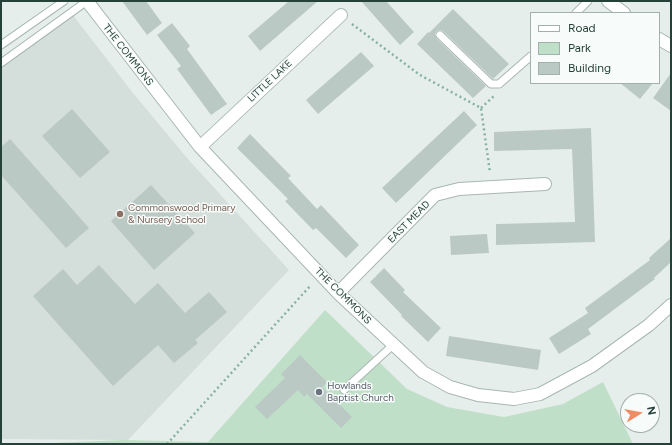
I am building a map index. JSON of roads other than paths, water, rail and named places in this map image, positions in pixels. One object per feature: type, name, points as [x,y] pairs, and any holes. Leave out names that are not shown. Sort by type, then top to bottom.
[{"type":"street","name":"THE COMMONS","points":[[87,1],[200,147],[338,293],[423,372],[450,387],[478,395],[514,399],[540,394],[592,366],[648,325],[671,305]]},
{"type":"street","points":[[608,1],[623,12]]},
{"type":"street","name":"LITTLE LAKE","points":[[200,147],[341,16]]},
{"type":"street","points":[[660,39],[671,46]]},
{"type":"street","name":"EAST MEAD","points":[[338,293],[435,196],[459,189],[545,184]]},
{"type":"lane","points":[[1,45],[64,1]]},
{"type":"lane","points":[[1,63],[87,1]]},
{"type":"lane","points":[[577,12],[588,1]]},
{"type":"lane","points":[[440,35],[491,84],[500,84],[530,57]]},
{"type":"lane","points":[[344,390],[393,345]]},
{"type":"place","name":"Commonswood Primary & Nursery School","points":[[120,214]]},
{"type":"place","name":"Howlands Baptist Church","points":[[319,392]]}]
